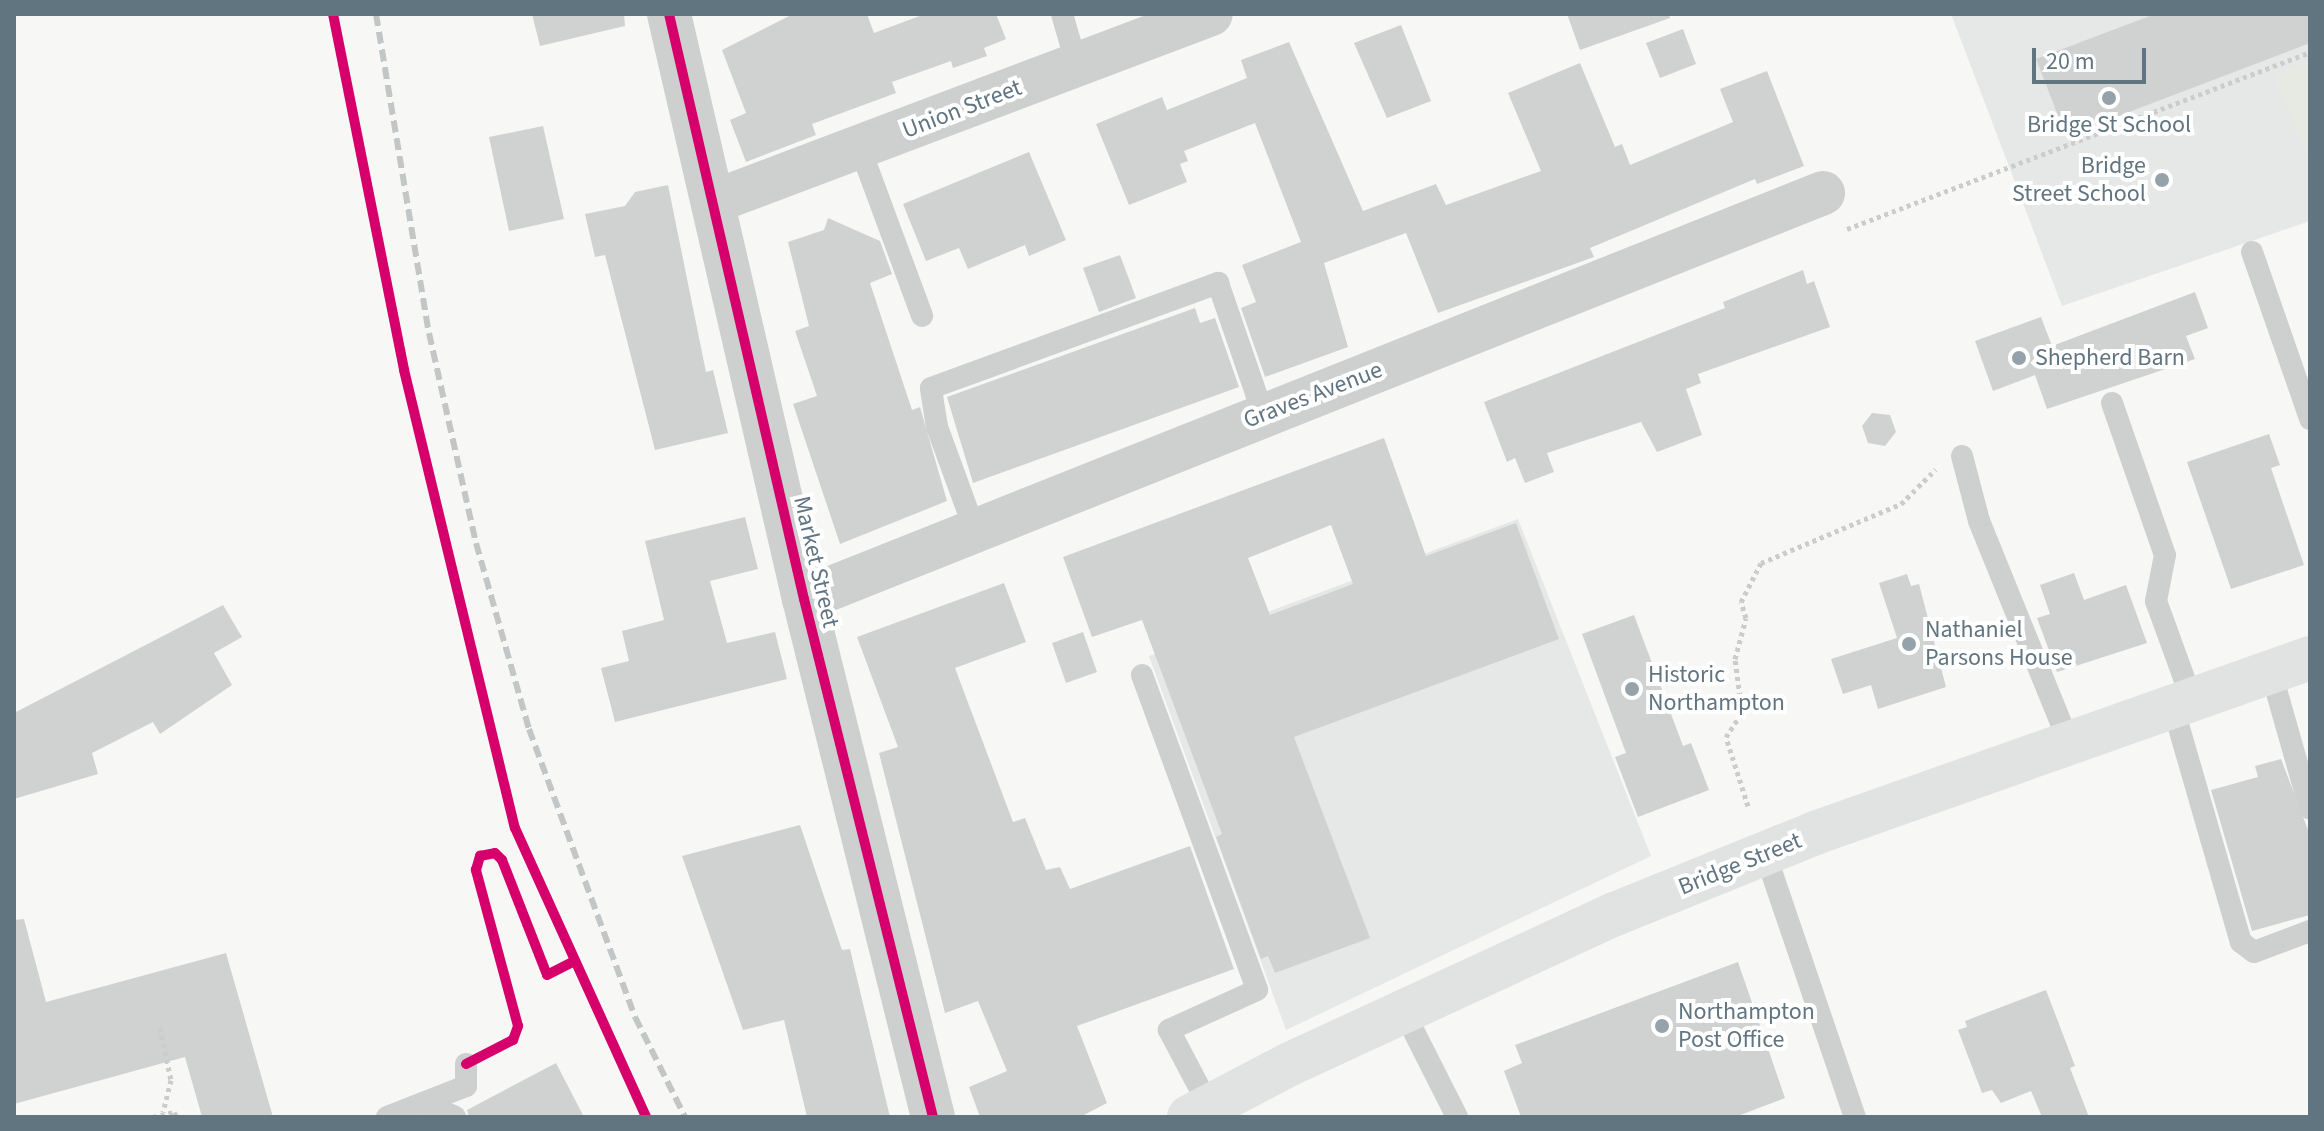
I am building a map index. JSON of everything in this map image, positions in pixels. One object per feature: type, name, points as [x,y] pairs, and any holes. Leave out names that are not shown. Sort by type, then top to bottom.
[{"type":"highway","name":"Bridge Street","points":[[1199,1111],[1404,1012],[1765,853],[2291,665]]},
{"type":"street","name":"Market Street","points":[[669,14],[804,599],[933,1117]]},
{"type":"street","name":"Union Street","points":[[713,202],[1211,14]]},
{"type":"street","name":"Graves Avenue","points":[[804,599],[1263,414],[1833,212]]},
{"type":"lane","points":[[1062,14],[1077,66]]},
{"type":"lane","points":[[860,148],[922,316]]},
{"type":"lane","points":[[2252,252],[2310,419]]},
{"type":"lane","points":[[974,528],[937,427],[931,388],[1218,283],[1263,414]]},
{"type":"lane","points":[[2112,403],[2165,555],[2156,601],[2241,942],[2254,952],[2310,931]]},
{"type":"lane","points":[[1962,456],[1979,521],[2069,743]]},
{"type":"lane","points":[[2291,665],[2310,809]]},
{"type":"lane","points":[[1142,675],[1257,990],[1169,1030],[1199,1111]]},
{"type":"lane","points":[[1765,853],[1855,1117]]},
{"type":"lane","points":[[1404,1012],[1457,1117]]},
{"type":"lane","points":[[387,1117],[466,1086],[466,1064]]},
{"type":"lane","points":[[424,1103],[455,1117]]},
{"type":"path","points":[[1833,212],[2310,52]]},
{"type":"path","points":[[1748,806],[1726,737],[1742,712],[1735,659],[1746,618],[1741,602],[1761,563],[1901,504],[1936,468],[1962,456]]},
{"type":"path","points":[[160,1028],[171,1080],[163,1112]]},
{"type":"path","points":[[153,1117],[163,1112],[177,1117]]},
{"type":"shaded area","name":"Bridge Street School","points":[[1951,14],[2310,14],[2310,221],[2062,306]]},
{"type":"shaded area","points":[[2310,60],[2310,145],[2304,148],[2274,75]]},
{"type":"shaded area","points":[[1518,519],[1651,856],[1286,1030],[1149,656]]},
{"type":"building","points":[[532,14],[624,14],[625,26],[540,46]]},
{"type":"building","points":[[793,14],[867,14],[874,33],[925,14],[996,14],[1006,39],[984,48],[987,56],[953,68],[951,61],[892,82],[896,93],[812,124],[816,135],[746,162],[730,120],[746,113],[722,50]]},
{"type":"building","points":[[1567,14],[1669,14],[1670,18],[1580,50]]},
{"type":"building","name":"Bridge St School","points":[[2155,14],[2310,14],[2310,43],[2066,136],[2036,59]]},
{"type":"building","points":[[1401,25],[1431,101],[1387,118],[1354,43]]},
{"type":"building","points":[[1683,29],[1696,64],[1660,78],[1646,43]]},
{"type":"building","points":[[1289,42],[1363,211],[1436,184],[1446,205],[1541,171],[1508,93],[1580,63],[1615,147],[1622,144],[1630,165],[1733,122],[1720,89],[1767,71],[1804,166],[1757,184],[1755,179],[1590,248],[1594,257],[1438,313],[1406,233],[1324,263],[1348,347],[1265,377],[1241,308],[1256,302],[1242,265],[1301,242],[1255,123],[1184,151],[1188,161],[1180,164],[1187,182],[1129,205],[1096,124],[1162,97],[1167,110],[1247,78],[1241,60]]},
{"type":"building","points":[[543,126],[564,219],[509,231],[489,137]]},
{"type":"building","points":[[1029,152],[1066,240],[1029,256],[1025,245],[968,269],[959,248],[926,261],[903,204]]},
{"type":"building","points":[[668,185],[706,372],[713,370],[728,433],[655,450],[605,255],[595,257],[585,214],[625,206],[635,192]]},
{"type":"building","points":[[828,218],[880,241],[892,274],[870,283],[912,410],[920,407],[947,501],[840,544],[793,404],[817,396],[795,331],[809,326],[788,242],[824,230]]},
{"type":"building","points":[[1120,255],[1136,298],[1099,312],[1083,268]]},
{"type":"building","points":[[1803,270],[1807,284],[1814,281],[1830,327],[1698,374],[1701,383],[1686,389],[1702,435],[1657,452],[1641,422],[1547,453],[1554,472],[1525,483],[1515,458],[1507,462],[1484,402],[1725,308],[1723,302]]},
{"type":"building","points":[[2195,292],[2208,328],[2186,336],[2195,359],[2047,409],[2035,375],[1993,391],[1975,341],[2041,317],[2052,346]]},
{"type":"building","points":[[1195,308],[1200,323],[1215,318],[1239,387],[973,483],[947,397]]},
{"type":"building","points":[[1872,413],[1890,415],[1896,432],[1885,446],[1868,443],[1862,426]]},
{"type":"building","points":[[2269,434],[2280,465],[2271,468],[2304,565],[2231,589],[2187,462]]},
{"type":"building","points":[[1384,438],[1426,556],[1516,523],[1559,639],[1294,737],[1370,938],[1275,973],[1268,956],[1261,959],[1216,837],[1222,834],[1142,620],[1092,637],[1063,557]],"holes":[[[1331,525],[1353,584],[1270,615],[1248,558]]]},
{"type":"building","points":[[745,517],[758,569],[710,581],[727,643],[775,632],[787,679],[615,722],[601,668],[629,661],[622,631],[664,620],[645,541]]},
{"type":"building","points":[[2074,573],[2084,600],[2126,585],[2147,643],[2057,672],[2037,618],[2050,614],[2040,585]]},
{"type":"building","name":"Nathaniel Parsons House","points":[[1907,574],[1911,586],[1919,584],[1946,687],[1878,709],[1871,685],[1843,694],[1831,659],[1897,638],[1879,583]]},
{"type":"building","points":[[1004,583],[1026,642],[955,668],[1013,822],[1025,818],[1046,870],[1060,867],[1070,889],[1190,846],[1234,969],[1077,1026],[1107,1103],[1080,1117],[980,1117],[969,1087],[1007,1071],[978,1001],[945,1013],[879,753],[898,747],[857,637]]},
{"type":"building","points":[[223,605],[242,637],[214,653],[232,685],[160,734],[153,722],[92,753],[98,774],[14,799],[14,713]]},
{"type":"building","name":"Historic Northampton","points":[[1634,615],[1683,746],[1691,743],[1709,790],[1638,817],[1615,757],[1626,753],[1582,634]]},
{"type":"building","points":[[1083,632],[1097,672],[1066,683],[1052,643]]},
{"type":"building","points":[[2281,759],[2310,835],[2310,915],[2252,931],[2211,790],[2258,777],[2255,766]]},
{"type":"building","points":[[800,825],[842,950],[850,949],[890,1117],[807,1117],[784,1020],[743,1030],[682,856]]},
{"type":"building","points":[[24,919],[46,1002],[226,953],[273,1117],[202,1117],[185,1057],[14,1104],[14,920]]},
{"type":"building","name":"Northampton Post Office","points":[[1738,962],[1785,1098],[1735,1117],[1521,1117],[1504,1071],[1522,1063],[1515,1045]]},
{"type":"building","points":[[2046,990],[2075,1066],[2070,1068],[2089,1117],[2042,1117],[2031,1091],[2001,1103],[1992,1090],[1982,1093],[1958,1030],[1967,1027],[1965,1021]]},
{"type":"building","points":[[556,1063],[584,1117],[469,1117],[467,1110]]},
{"type":"railway","points":[[376,14],[429,333],[476,543],[529,729],[635,1017],[685,1117]]},
{"type":"cycle path","points":[[333,14],[404,370],[515,828],[646,1117]]},
{"type":"cycle path","points":[[669,14],[804,599],[933,1117]]},
{"type":"cycle path","points":[[466,1064],[513,1040],[518,1026],[476,870],[480,856],[495,853],[502,860],[547,975],[571,963]]},
{"type":"place","name":"Bridge St School","points":[[2109,98]]},
{"type":"place","name":"Bridge Street School","points":[[2162,180]]},
{"type":"place","name":"Shepherd Barn","points":[[2019,358]]},
{"type":"place","name":"Nathaniel Parsons House","points":[[1909,644]]},
{"type":"place","name":"Historic Northampton","points":[[1632,689]]},
{"type":"place","name":"Northampton Post Office","points":[[1662,1026]]}]
